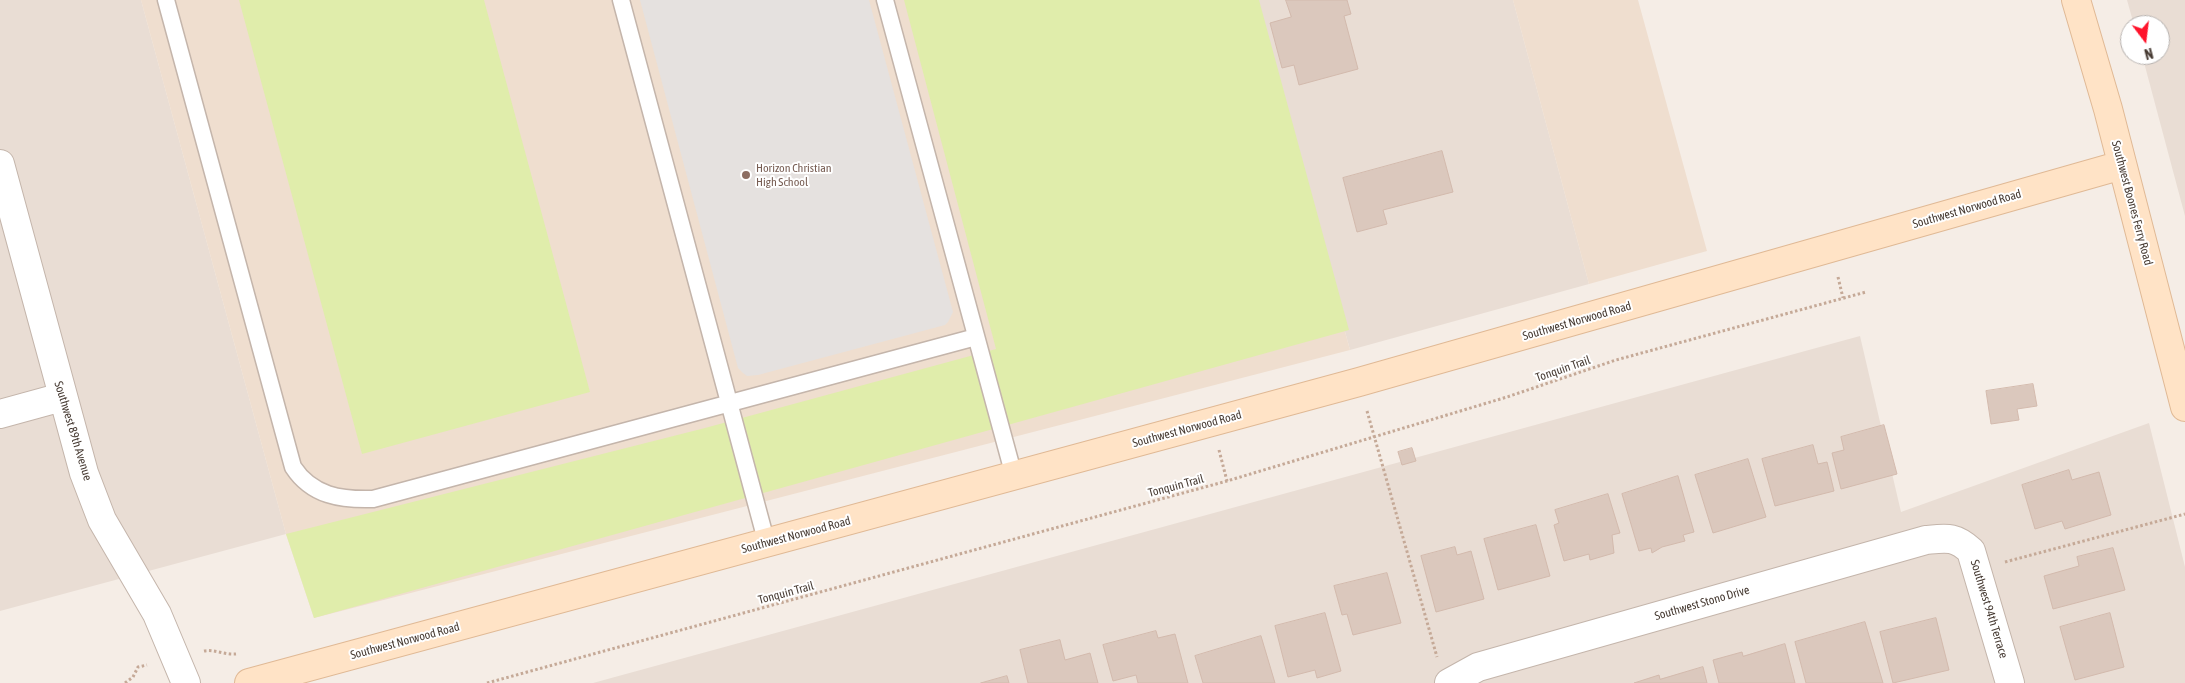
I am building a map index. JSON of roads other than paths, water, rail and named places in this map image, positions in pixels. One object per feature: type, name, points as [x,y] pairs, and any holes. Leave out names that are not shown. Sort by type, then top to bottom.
[{"type":"street","name":"Southwest Boones Ferry Road","points":[[2076,0],[2122,165],[2185,407]]},
{"type":"street","name":"Southwest 89th Avenue","points":[[0,164],[84,474],[102,520],[157,614],[186,683]]},
{"type":"street","name":"Southwest Norwood Road","points":[[249,683],[1359,382],[2122,165]]},
{"type":"street","points":[[0,414],[62,397]]},
{"type":"street","name":"Southwest Stono Drive","points":[[1451,683],[1478,667],[1926,540],[1944,538],[1960,540]]},
{"type":"street","name":"Southwest 94th Terrace","points":[[1960,540],[1971,551],[1978,569],[2010,683]]},
{"type":"lane","points":[[166,0],[293,467],[300,478],[314,489],[332,497],[373,499],[976,337]]},
{"type":"lane","points":[[621,0],[767,544]]},
{"type":"lane","points":[[885,0],[1014,476]]},
{"type":"place","name":"Horizon Christian High School","points":[[746,175]]}]
